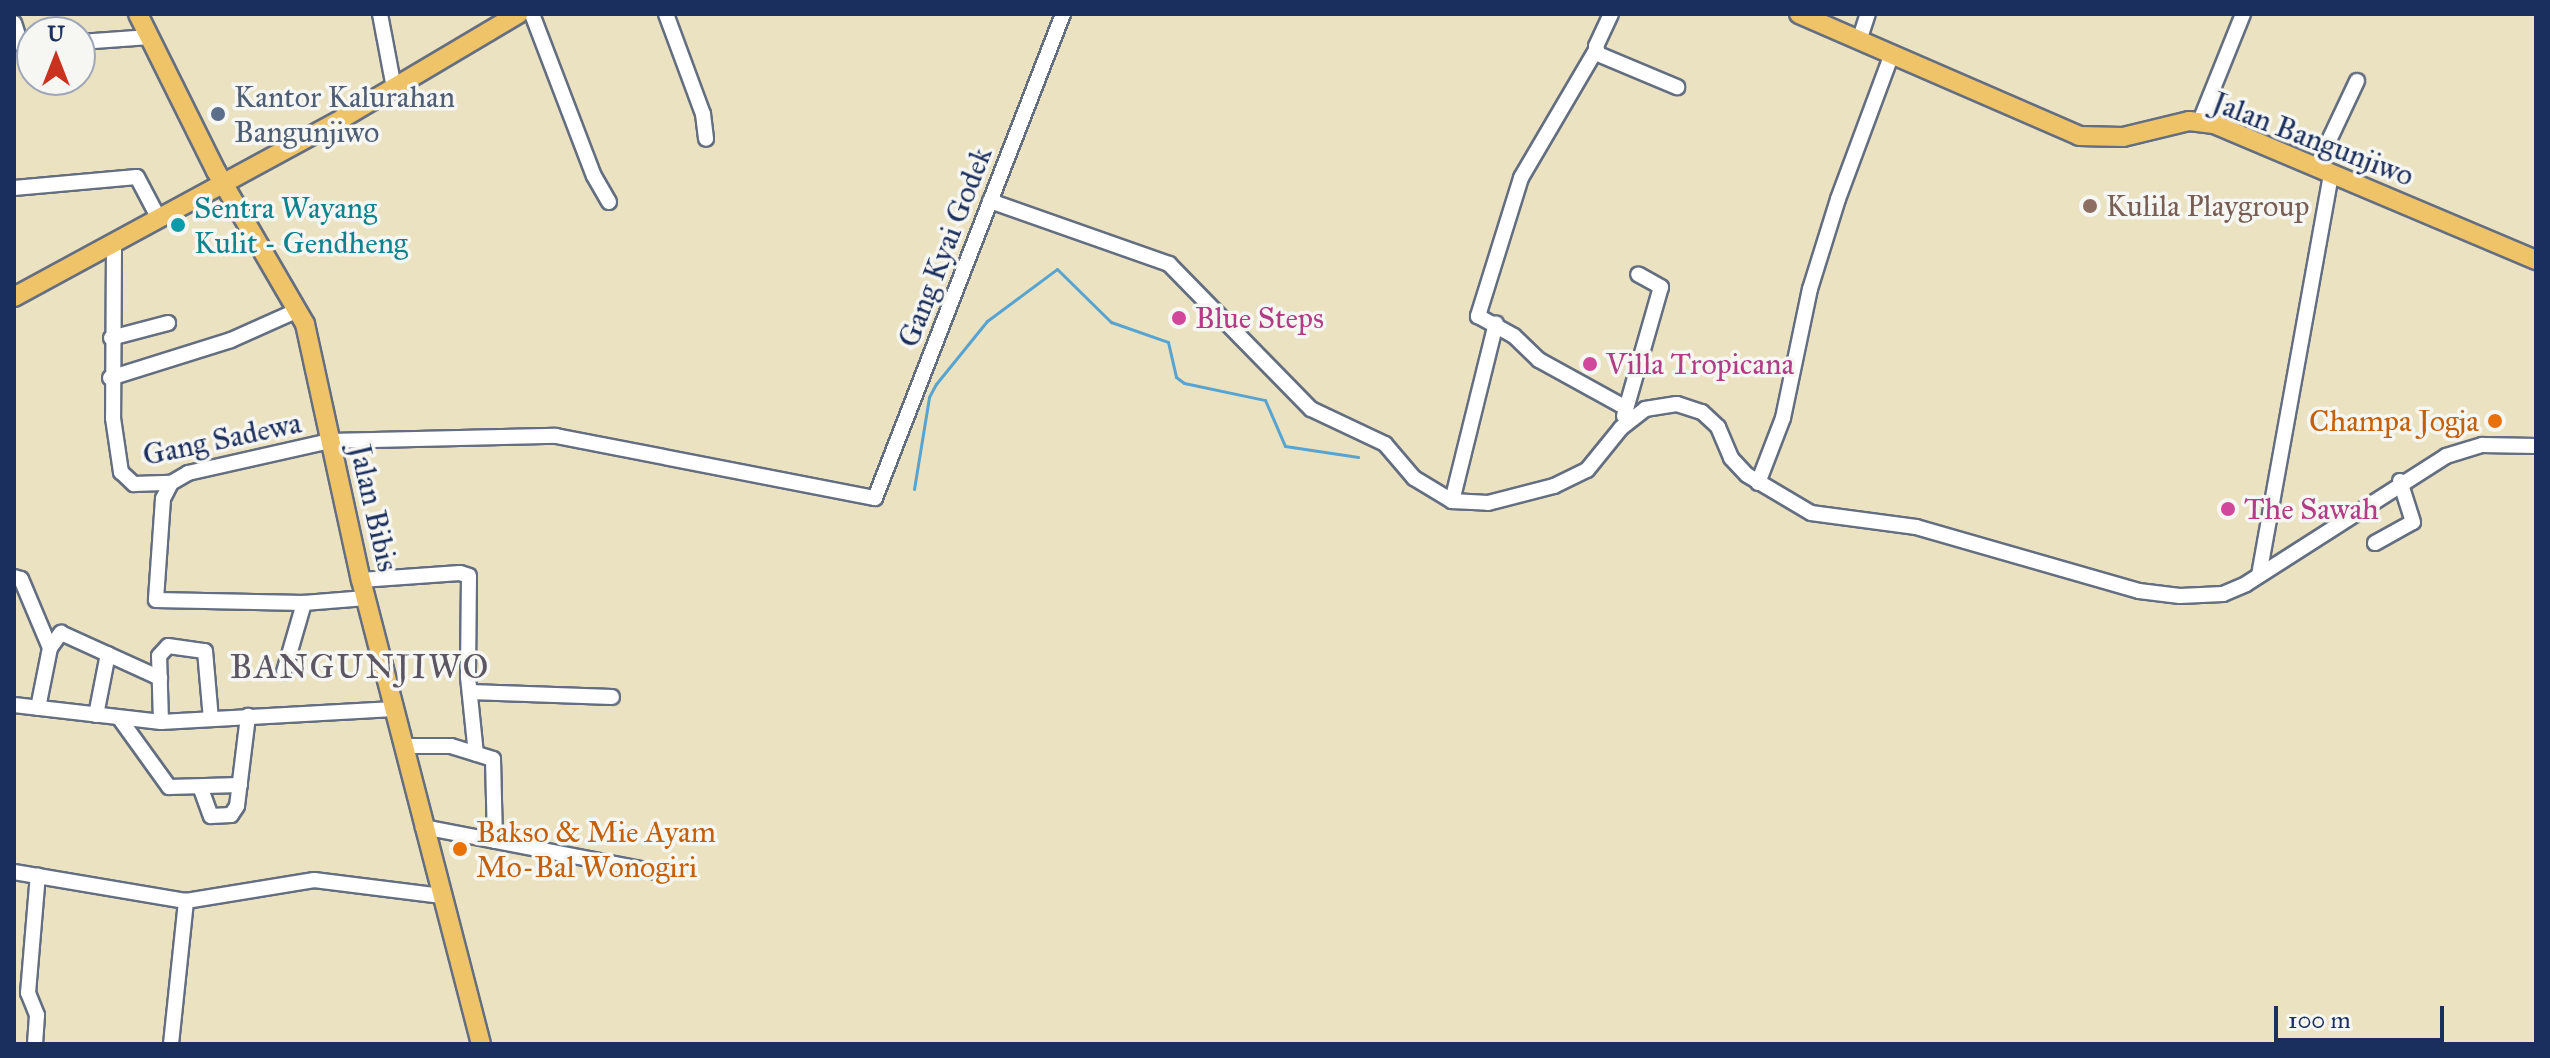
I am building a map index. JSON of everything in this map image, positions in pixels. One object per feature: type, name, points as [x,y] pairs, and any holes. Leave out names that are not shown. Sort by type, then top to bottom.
[{"type":"main road","name":"Jalan Bibis","points":[[138,14],[223,182],[298,310],[363,589],[481,1044]]},
{"type":"main road","points":[[14,297],[394,88],[518,14]]},
{"type":"main road","name":"Jalan Bangunjiwo","points":[[1804,15],[2079,136],[2123,137],[2200,121],[2324,169],[2536,260]]},
{"type":"street","points":[[380,14],[394,88]]},
{"type":"street","points":[[532,14],[594,176],[609,202]]},
{"type":"street","points":[[666,14],[703,114],[706,139]]},
{"type":"street","name":"Gang Kyai Godek","points":[[875,498],[1063,14]]},
{"type":"street","points":[[1611,14],[1596,50],[1521,178],[1478,316],[1496,323],[1539,360],[1626,408]]},
{"type":"street","points":[[1859,41],[1868,14]]},
{"type":"street","points":[[2200,121],[2243,14]]},
{"type":"street","points":[[96,41],[150,37]]},
{"type":"street","points":[[1596,50],[1677,87]]},
{"type":"street","points":[[1758,483],[1783,418],[1810,289],[1838,199],[1892,54]]},
{"type":"street","points":[[2259,575],[2324,169],[2357,81]]},
{"type":"street","points":[[14,188],[137,177],[158,217]]},
{"type":"street","points":[[990,201],[1169,264],[1311,409],[1385,444],[1414,478],[1452,501],[1488,503],[1554,486],[1587,470],[1621,428],[1661,403],[1702,412],[1718,427],[1731,458],[1758,483],[1811,513],[1916,527],[2158,595],[2223,594],[2259,575],[2400,481],[2446,456],[2482,445],[2536,446]]},
{"type":"street","points":[[114,244],[110,378],[231,340],[298,310]]},
{"type":"street","points":[[1621,428],[1661,287],[1638,274]]},
{"type":"street","points":[[111,338],[168,323]]},
{"type":"street","points":[[1452,501],[1496,323]]},
{"type":"street","name":"Gang Sadewa","points":[[110,378],[126,480],[143,486],[171,483],[188,473],[330,441],[556,436],[875,498]]},
{"type":"street","points":[[2375,543],[2413,522],[2400,481]]},
{"type":"street","points":[[171,483],[163,499],[156,600],[304,603],[363,589],[460,573],[469,576],[470,692],[476,754]]},
{"type":"street","points":[[14,577],[21,579],[50,648]]},
{"type":"street","points":[[284,672],[304,603]]},
{"type":"street","points":[[38,708],[50,648],[61,633],[160,678]]},
{"type":"street","points":[[161,722],[163,647],[202,648],[211,719]]},
{"type":"street","points":[[96,715],[108,654]]},
{"type":"street","points":[[470,692],[612,697]]},
{"type":"street","points":[[15,703],[161,722],[394,709]]},
{"type":"street","points":[[201,789],[207,811],[225,819],[237,806],[248,716]]},
{"type":"street","points":[[120,719],[169,787],[201,789],[240,785]]},
{"type":"street","points":[[403,746],[451,746],[493,759],[495,841]]},
{"type":"street","points":[[423,827],[661,873]]},
{"type":"street","points":[[14,872],[186,901],[314,880],[442,896]]},
{"type":"street","points":[[35,1044],[37,1015],[28,993],[38,875]]},
{"type":"street","points":[[171,1044],[186,901]]},
{"type":"waterway","points":[[914,489],[929,397],[936,384],[987,321],[1057,269],[1111,322],[1168,342],[1176,377],[1184,383],[1265,400],[1285,446],[1358,457]]},
{"type":"place","name":"Kantor Kalurahan Bangunjiwo","points":[[218,114]]},
{"type":"place","name":"Kulila Playgroup","points":[[2090,206]]},
{"type":"place","name":"Sentra Wayang Kulit - Gendheng","points":[[178,225]]},
{"type":"place","name":"Blue Steps","points":[[1179,318]]},
{"type":"place","name":"Villa Tropicana","points":[[1590,364]]},
{"type":"place","name":"Champa Jogja","points":[[2495,421]]},
{"type":"place","name":"The Sawah","points":[[2228,509]]},
{"type":"place","name":"Bakso & Mie Ayam Mo-Bal Wonogiri","points":[[460,849]]},
{"type":"district","name":"BANGUNJIWO","points":[[360,667]]}]
